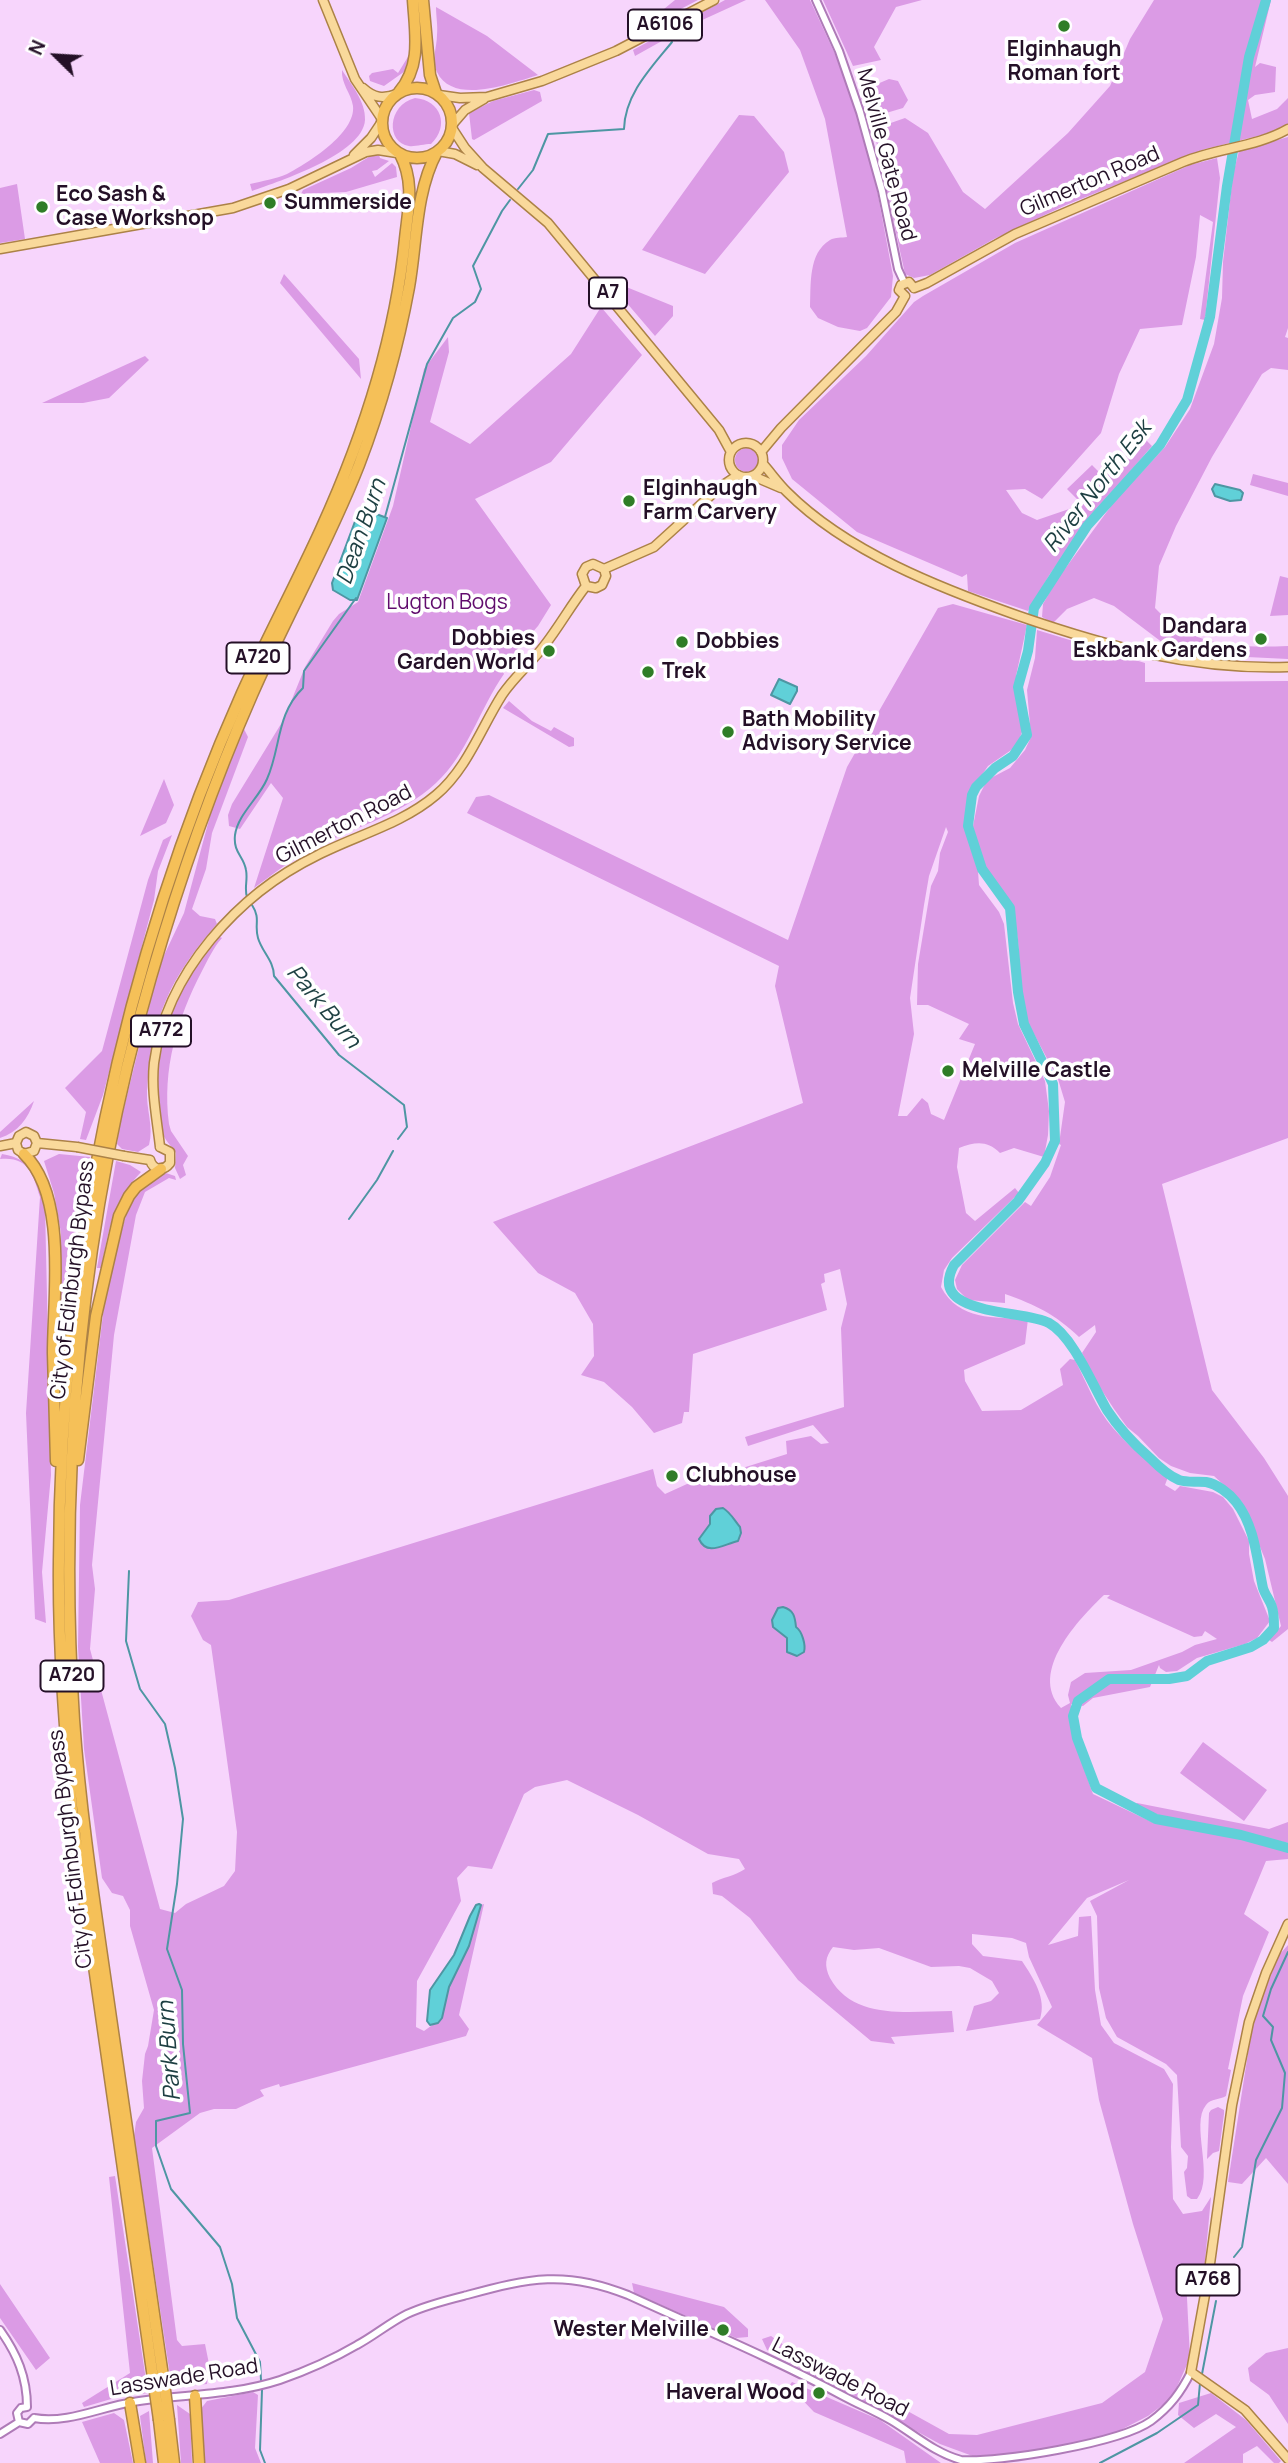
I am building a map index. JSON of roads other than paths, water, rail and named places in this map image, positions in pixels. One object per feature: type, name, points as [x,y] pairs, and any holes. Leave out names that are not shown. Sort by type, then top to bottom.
[{"type":"highway","points":[[413,0],[415,65],[408,81],[386,106],[381,121],[387,142],[399,153],[419,158],[438,152],[448,139],[452,126],[450,110],[437,94],[430,75],[423,0]]},
{"type":"highway","points":[[398,93],[414,88],[437,94]]},
{"type":"highway","name":"City of Edinburgh Bypass","points":[[174,2463],[159,2384],[79,1777],[74,1718],[69,1551],[76,1401],[91,1257],[111,1141],[152,971],[216,781],[267,662],[333,526],[368,441],[397,342],[413,263],[424,182],[438,152]]},
{"type":"highway","name":"City of Edinburgh Bypass","points":[[159,2384],[74,1820],[66,1744],[59,1560],[64,1421],[75,1305],[94,1178],[111,1090],[152,935],[200,797],[262,649],[327,515],[371,400],[391,325],[401,273],[410,187],[408,173],[399,153]]},
{"type":"highway","points":[[24,1154],[38,1170],[52,1229],[59,1560]]},
{"type":"highway","points":[[69,1551],[89,1372],[105,1271],[123,1205],[136,1187],[161,1169]]},
{"type":"highway","points":[[195,2396],[200,2463]]},
{"type":"highway","points":[[130,2403],[140,2463]]},
{"type":"highway","name":"City of Edinburgh Bypass","points":[[164,2420],[164,2463]]},
{"type":"main road","points":[[323,0],[358,84],[381,121],[371,138],[350,160]]},
{"type":"main road","name":"A6106","points":[[437,94],[460,98],[487,97],[532,85],[623,48],[713,0]]},
{"type":"main road","points":[[358,84],[375,97],[389,97],[398,93]]},
{"type":"main road","name":"A6106","points":[[452,126],[465,110],[487,97]]},
{"type":"main road","name":"A7","points":[[452,126],[465,148],[483,168],[548,223],[719,430],[731,452]]},
{"type":"main road","name":"Gilmerton Road","points":[[914,288],[1015,234],[1208,153],[1268,138],[1288,129]]},
{"type":"main road","points":[[0,249],[233,208],[289,190],[366,152],[378,150],[399,153]]},
{"type":"main road","name":"A7","points":[[438,152],[455,154],[483,168]]},
{"type":"main road","points":[[904,282],[909,282],[914,288],[911,295],[905,296],[900,290],[904,282]]},
{"type":"main road","points":[[761,452],[781,428],[896,312],[905,296]]},
{"type":"main road","points":[[754,445],[781,428]]},
{"type":"main road","name":"A7","points":[[719,430],[743,443]]},
{"type":"main road","points":[[763,464],[760,471],[746,477],[735,472],[729,460],[731,452],[743,443],[754,445],[761,452],[763,464],[787,491],[845,537],[896,566],[953,593],[1117,648],[1210,666],[1288,667]]},
{"type":"main road","name":"A772","points":[[604,569],[654,547],[735,472]]},
{"type":"main road","points":[[753,476],[787,491]]},
{"type":"main road","name":"A772","points":[[597,565],[604,569],[606,576],[602,585],[596,589],[586,586],[582,574],[586,568],[597,565]]},
{"type":"main road","name":"Gilmerton Road","points":[[160,1147],[154,1104],[154,1065],[167,1009],[195,961],[219,931],[250,901],[293,868],[399,819],[423,805],[446,786],[463,764],[504,692],[542,649],[586,586]]},
{"type":"main road","points":[[26,1132],[34,1136],[37,1143],[34,1151],[24,1154],[18,1150],[16,1143],[19,1136],[26,1132]]},
{"type":"main road","points":[[0,1146],[16,1143]]},
{"type":"main road","points":[[37,1143],[150,1160]]},
{"type":"main road","points":[[160,1147],[151,1153],[150,1160],[152,1165],[161,1169]]},
{"type":"main road","name":"A772","points":[[160,1147],[167,1149],[171,1156],[170,1163],[161,1169]]},
{"type":"main road","name":"Lasswade Road","points":[[1197,2376],[1232,2105],[1249,2022],[1266,1973],[1288,1924]]},
{"type":"main road","points":[[1197,2376],[1245,2410],[1288,2459]]},
{"type":"street","name":"Melville Gate Road","points":[[816,0],[839,51],[860,112],[882,191],[898,269],[904,282]]},
{"type":"street","name":"Lasswade Road","points":[[34,2418],[56,2419],[130,2403],[246,2389],[298,2373],[355,2347],[406,2315],[433,2304],[504,2285],[553,2278],[615,2290],[650,2305],[837,2392],[892,2421],[949,2457],[965,2461],[980,2463],[1028,2458],[1101,2442],[1149,2423],[1197,2376]]},
{"type":"street","points":[[0,2329],[21,2366],[27,2407]]},
{"type":"street","points":[[0,2434],[19,2422],[28,2424],[34,2418],[34,2412],[27,2407],[21,2408],[17,2413],[19,2422]]},
{"type":"water","points":[[1215,484],[1240,490],[1243,493],[1241,500],[1230,501],[1215,496],[1212,489]]},
{"type":"water","points":[[360,508],[387,518],[357,600],[350,600],[333,590],[332,583]]},
{"type":"water","points":[[779,679],[797,687],[790,704],[771,695]]},
{"type":"water","points":[[723,1508],[740,1527],[738,1541],[716,1548],[706,1547],[699,1539],[710,1524],[710,1516],[716,1509]]},
{"type":"water","points":[[783,1607],[793,1614],[796,1627],[803,1638],[804,1652],[797,1656],[787,1652],[787,1638],[773,1627],[772,1620],[778,1608]]},
{"type":"water","points":[[479,1904],[481,1905],[469,1946],[449,1987],[442,2018],[438,2023],[430,2025],[427,2021],[430,1990],[454,1955],[470,1916]]},
{"type":"waterway","name":"River North Esk","points":[[1266,0],[1249,57],[1227,186],[1210,317],[1187,400],[1160,445],[1087,526],[1034,608],[1028,651],[1018,687],[1027,735],[1013,756],[995,768],[976,787],[972,795],[968,826],[982,869],[1010,908],[1018,992],[1024,1024],[1053,1084],[1055,1141],[1045,1163],[1018,1201],[954,1265],[949,1282],[953,1294],[965,1303],[1036,1319],[1058,1329],[1082,1362],[1107,1410],[1133,1442],[1175,1478],[1210,1483],[1226,1492],[1242,1511],[1251,1532],[1263,1588],[1273,1609],[1274,1628],[1263,1640],[1251,1647],[1207,1661],[1187,1676],[1169,1679],[1109,1679],[1078,1701],[1073,1716],[1077,1738],[1096,1788],[1156,1819],[1241,1835],[1288,1848]]},
{"type":"waterway","name":"Dean Burn","points":[[518,189],[533,170],[548,134],[624,129],[625,116],[634,93],[672,42]]},
{"type":"waterway","name":"Dean Burn","points":[[385,517],[427,364],[453,318],[475,302],[481,289],[473,266],[510,200]]},
{"type":"waterway","name":"Dean Burn","points":[[247,897],[246,870],[235,841],[237,827],[267,779],[283,720],[294,698],[303,688],[304,671],[356,598]]},
{"type":"waterway","name":"Park Burn","points":[[252,905],[256,914],[258,938],[274,976],[339,1055],[404,1105],[407,1127],[398,1139]]},
{"type":"waterway","name":"Park Burn","points":[[349,1219],[377,1180],[393,1151]]},
{"type":"waterway","name":"Park Burn","points":[[129,1571],[126,1641],[140,1689],[165,1724],[183,1819],[167,1949],[182,1990],[183,2044],[190,2113],[156,2121],[156,2146],[171,2189],[220,2247],[232,2284],[237,2318],[260,2362],[261,2380]]},
{"type":"waterway","points":[[1234,2257],[1242,2247],[1256,2160],[1282,2108],[1285,2073],[1271,2040],[1273,2027],[1263,2016],[1271,1989],[1288,1952]]},
{"type":"waterway","points":[[1202,2374],[1216,2301]]},
{"type":"waterway","points":[[1100,2463],[1157,2433],[1198,2405],[1200,2383]]},
{"type":"waterway","name":"Park Burn","points":[[262,2390],[260,2450],[265,2463]]},
{"type":"place","name":"Elginhaugh Roman fort","points":[[1064,26]]},
{"type":"place","name":"Summerside","points":[[270,203]]},
{"type":"place","name":"Eco Sash & Case Workshop","points":[[42,207]]},
{"type":"place","name":"Elginhaugh Farm Carvery","points":[[629,501]]},
{"type":"place","name":"Dandara Eskbank Gardens","points":[[1261,639]]},
{"type":"place","name":"Dobbies","points":[[682,642]]},
{"type":"place","name":"Dobbies Garden World","points":[[549,651]]},
{"type":"place","name":"Trek","points":[[648,672]]},
{"type":"place","name":"Bath Mobility Advisory Service","points":[[728,732]]},
{"type":"place","name":"Melville Castle","points":[[948,1071]]},
{"type":"place","name":"Clubhouse","points":[[672,1476]]},
{"type":"place","name":"Wester Melville","points":[[723,2330]]},
{"type":"place","name":"Haveral Wood","points":[[819,2393]]},
{"type":"park label","name":"Lugton Bogs","points":[[447,603]]}]
